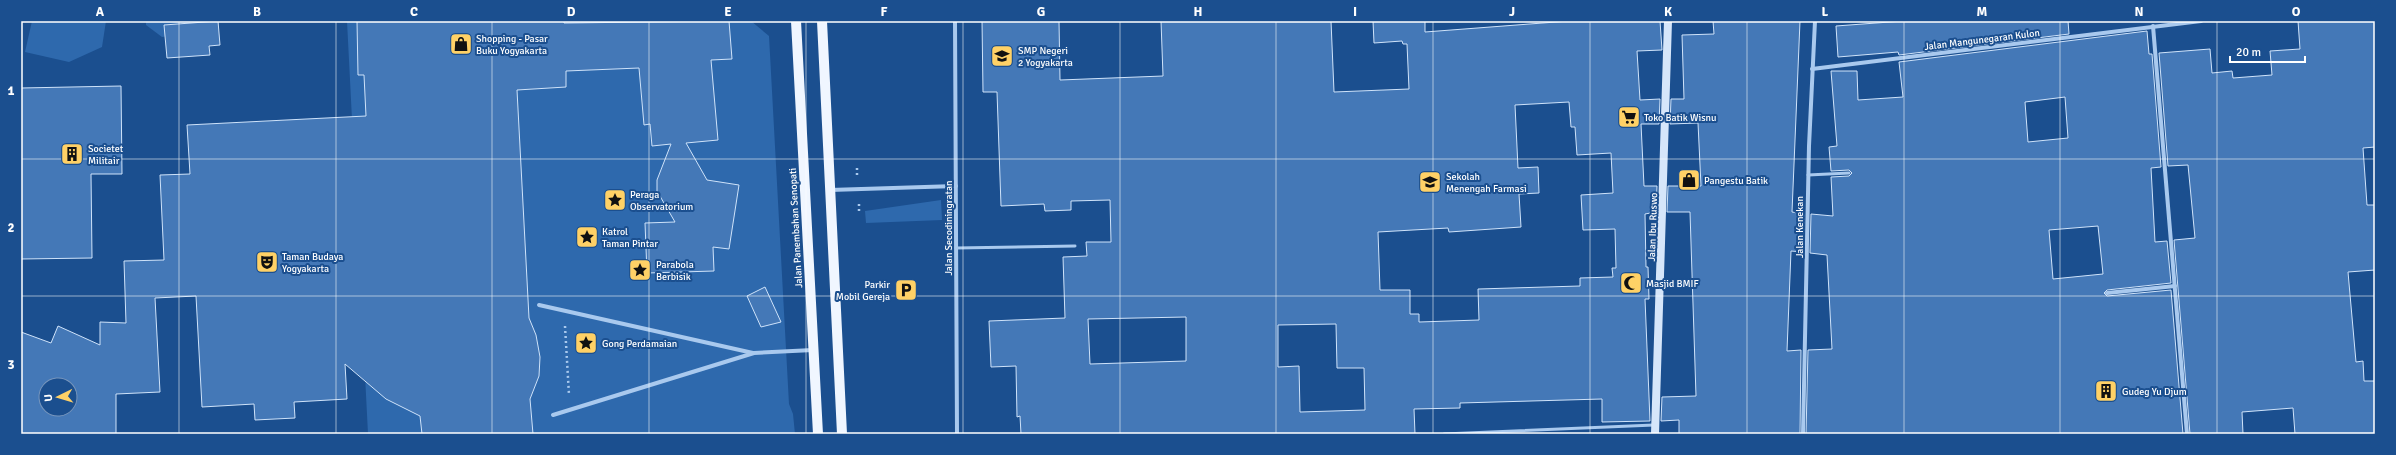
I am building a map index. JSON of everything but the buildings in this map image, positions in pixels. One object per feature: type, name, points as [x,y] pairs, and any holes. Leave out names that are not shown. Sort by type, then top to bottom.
[{"type":"main road","name":"Jalan Panembahan Senopati","points":[[796,21],[818,434]]},
{"type":"main road","points":[[822,21],[842,434]]},
{"type":"street","name":"Jalan Secodiningratan","points":[[955,21],[957,434]]},
{"type":"street","name":"Jalan Ibu Ruswo","points":[[1655,434],[1668,21]]},
{"type":"street","name":"Jalan Kenekan","points":[[1803,434],[1808,175],[1815,21]]},
{"type":"street","name":"Jalan Mangunegaran Kulon","points":[[1812,68],[2201,21]]},
{"type":"street","points":[[2153,26],[2187,434]]},
{"type":"street","points":[[830,190],[956,186]]},
{"type":"street","points":[[2107,293],[2175,286]]},
{"type":"street","points":[[539,305],[754,353]]},
{"type":"street","points":[[553,415],[754,353],[813,350]]},
{"type":"lane","points":[[1808,175],[1849,173]]},
{"type":"lane","points":[[956,248],[1075,246]]},
{"type":"lane","points":[[1444,434],[1656,424]]},
{"type":"path","points":[[564,311],[570,410]]},
{"type":"shaded area","points":[[32,21],[106,21],[102,47],[69,62],[25,52]]},
{"type":"shaded area","points":[[146,21],[192,21],[181,35],[162,37],[146,25]]},
{"type":"shaded area","points":[[347,21],[751,21],[769,36],[789,404],[793,414],[795,434],[368,434]]},
{"type":"shaded area","points":[[941,200],[942,220],[866,223],[865,211]]},
{"type":"place","name":"Shopping - Pasar Buku Yogyakarta","points":[[461,44]]},
{"type":"place","name":"SMP Negeri 2 Yogyakarta","points":[[1002,56]]},
{"type":"place","name":"Toko Batik Wisnu","points":[[1629,117]]},
{"type":"place","name":"Societet Militair","points":[[72,154]]},
{"type":"place","name":"Pangestu Batik","points":[[1689,180]]},
{"type":"place","name":"Sekolah Menengah Farmasi","points":[[1430,182]]},
{"type":"place","name":"Peraga Observatorium","points":[[615,200]]},
{"type":"place","name":"Katrol Taman Pintar","points":[[587,237]]},
{"type":"place","name":"Taman Budaya Yogyakarta","points":[[267,262]]},
{"type":"place","name":"Parabola Berbisik","points":[[640,270]]},
{"type":"place","name":"Masjid BMIF","points":[[1631,283]]},
{"type":"place","name":"Parkir Mobil Gereja","points":[[906,290]]},
{"type":"place","name":"Gong Perdamaian","points":[[586,343]]},
{"type":"place","name":"Gudeg Yu Djum","points":[[2106,391]]}]
